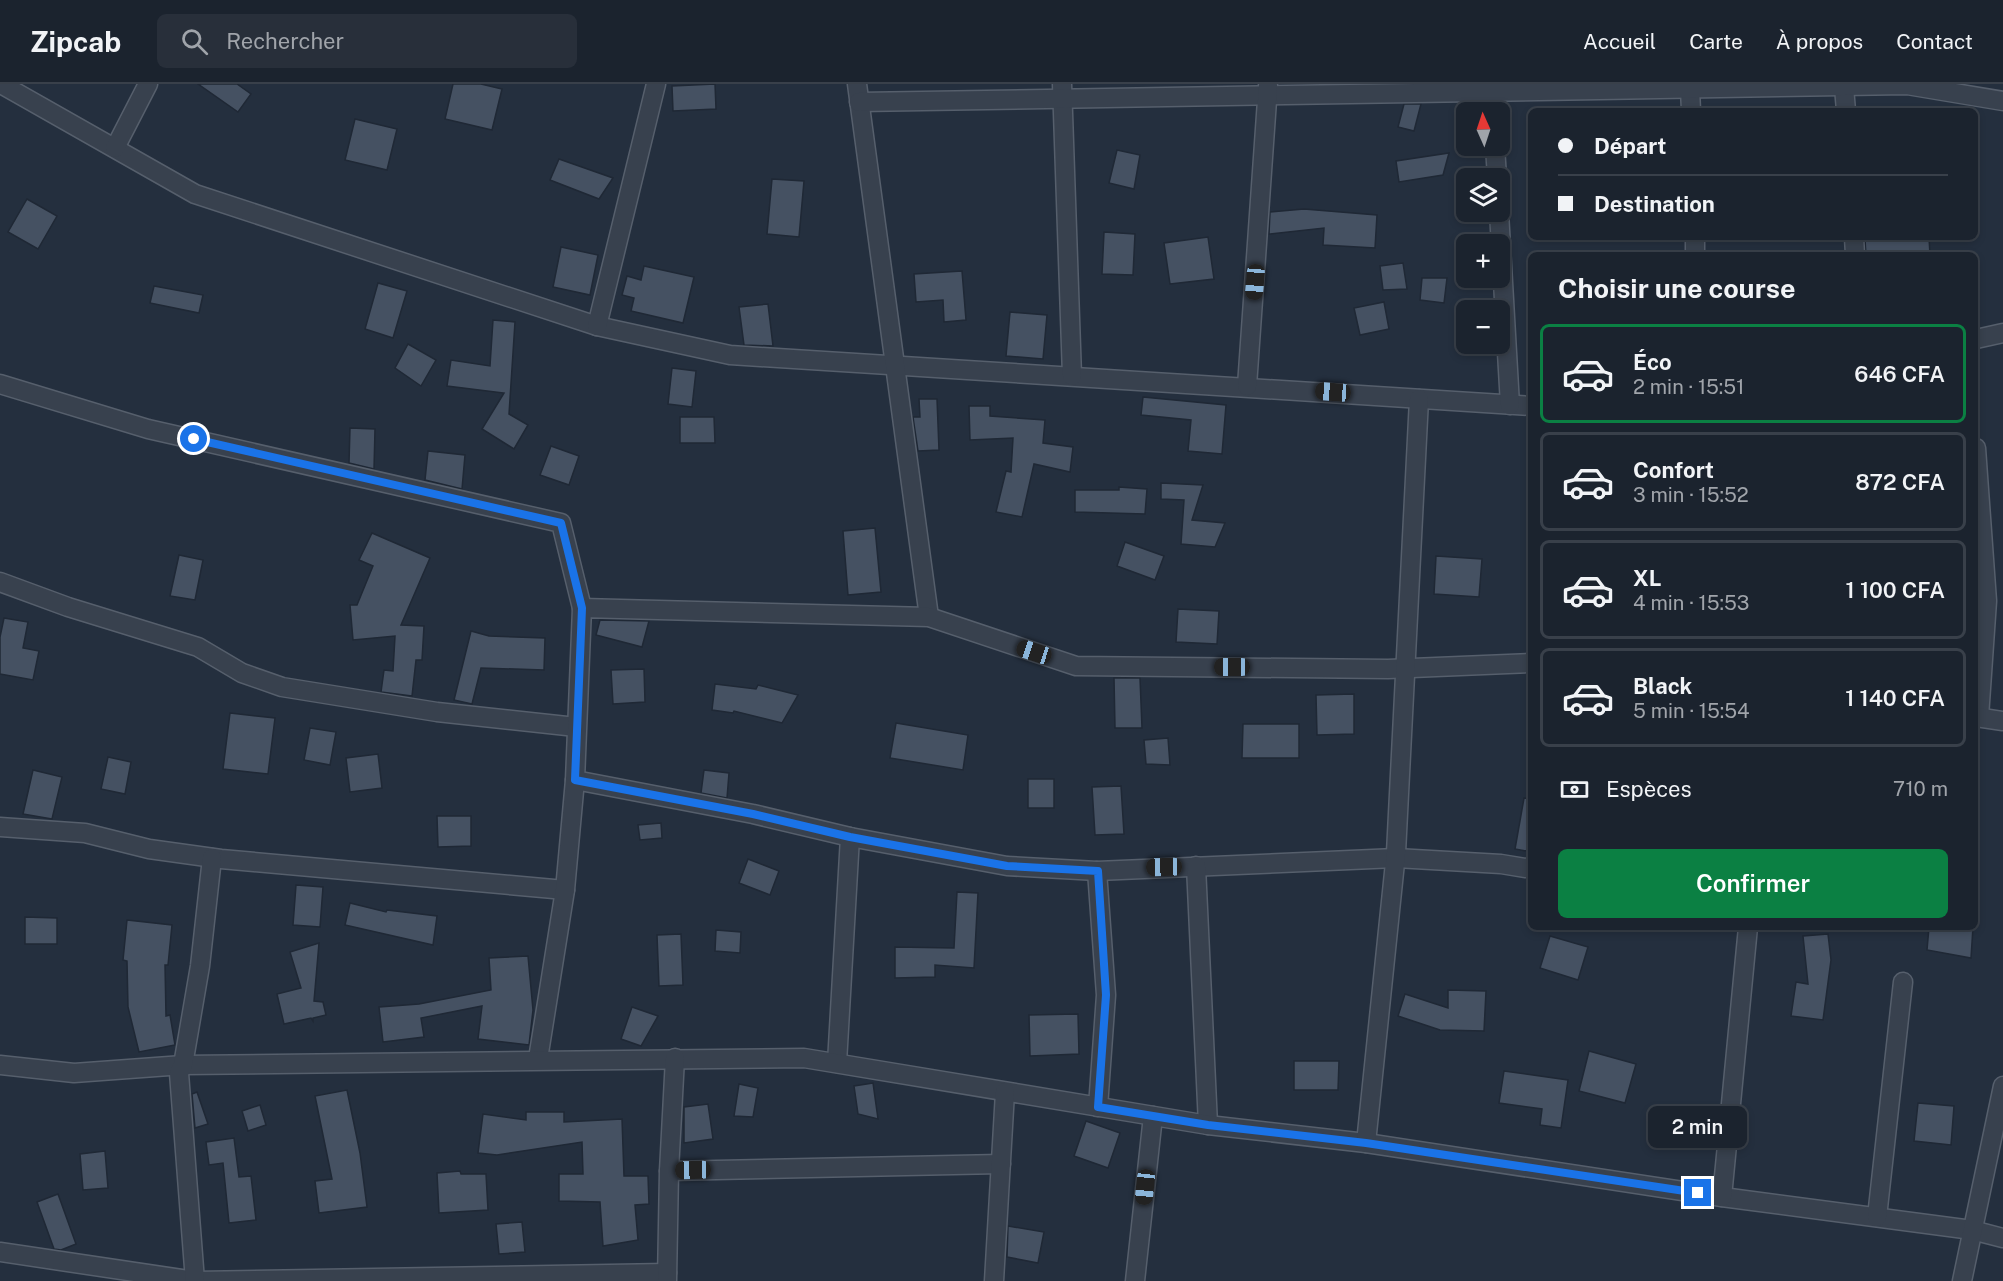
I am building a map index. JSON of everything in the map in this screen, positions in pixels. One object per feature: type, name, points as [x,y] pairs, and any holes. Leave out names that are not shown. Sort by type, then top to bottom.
[{"type":"street","points":[[1,84],[195,194],[597,326],[730,355],[1247,386],[1528,406]]},
{"type":"street","points":[[115,148],[148,84]]},
{"type":"street","points":[[597,326],[656,84]]},
{"type":"street","points":[[929,617],[858,93],[1434,89],[1491,92],[1637,87],[1690,89],[1826,85],[1907,86],[2003,101]]},
{"type":"street","points":[[1844,87],[1846,108]]},
{"type":"street","points":[[1690,89],[1691,108]]},
{"type":"street","points":[[1247,386],[1268,90]]},
{"type":"street","points":[[1062,91],[1070,256],[1072,376]]},
{"type":"street","points":[[1491,92],[1492,102]]},
{"type":"street","points":[[1500,222],[1510,405]]},
{"type":"street","points":[[1978,339],[2003,333]]},
{"type":"street","points":[[0,384],[148,429],[561,523],[582,608],[575,780],[565,890],[538,1059]]},
{"type":"street","points":[[1366,1143],[1396,858],[1419,399]]},
{"type":"street","points":[[1978,476],[1987,601],[1978,705]]},
{"type":"street","points":[[0,582],[68,607],[198,646],[242,673],[282,687],[437,712],[576,727]]},
{"type":"street","points":[[582,608],[929,617],[1076,666],[1406,668],[1528,663]]},
{"type":"street","points":[[1978,717],[2003,721]]},
{"type":"street","points":[[575,780],[753,814],[850,837],[1007,866],[1098,871],[1396,858],[1501,864],[1528,868]]},
{"type":"street","points":[[0,827],[85,833],[148,849],[212,858],[565,890]]},
{"type":"street","points":[[837,1063],[850,837]]},
{"type":"street","points":[[195,1281],[179,1073],[183,1065],[200,966],[212,858]]},
{"type":"street","points":[[1196,866],[1208,1125]]},
{"type":"street","points":[[1098,871],[1106,995],[1098,1107]]},
{"type":"street","points":[[1722,1197],[1748,930]]},
{"type":"street","points":[[1877,1217],[1903,982]]},
{"type":"street","points":[[0,1252],[195,1281],[667,1277],[669,1171],[675,1058]]},
{"type":"street","points":[[0,1065],[74,1073],[183,1065],[538,1059],[804,1058],[1208,1125],[1366,1143],[1722,1197],[1972,1230],[2003,1238]]},
{"type":"street","points":[[994,1281],[1005,1092]]},
{"type":"street","points":[[1962,1281],[2002,1095]]},
{"type":"street","points":[[1136,1281],[1153,1116]]},
{"type":"street","points":[[669,1171],[1001,1164]]},
{"type":"building","points":[[198,84],[237,84],[251,94],[238,112]]},
{"type":"building","points":[[453,84],[481,84],[502,89],[492,130],[445,119]]},
{"type":"building","points":[[715,84],[716,109],[673,111],[672,86]]},
{"type":"building","points":[[1404,104],[1421,104],[1414,131],[1398,127]]},
{"type":"building","points":[[355,119],[397,129],[387,170],[345,160]]},
{"type":"building","points":[[1117,150],[1140,155],[1134,189],[1109,183]]},
{"type":"building","points":[[1449,153],[1443,175],[1399,182],[1396,161]]},
{"type":"building","points":[[559,159],[613,178],[599,199],[550,180]]},
{"type":"building","points":[[772,179],[804,181],[799,237],[767,234]]},
{"type":"building","points":[[27,199],[57,216],[38,249],[8,232]]},
{"type":"building","points":[[1304,209],[1377,215],[1375,248],[1323,245],[1324,228],[1269,234],[1270,212]]},
{"type":"building","points":[[1104,232],[1135,234],[1133,275],[1102,274]]},
{"type":"building","points":[[1208,237],[1214,279],[1170,284],[1164,243]]},
{"type":"building","points":[[1865,240],[1929,240],[1930,252],[1866,252]]},
{"type":"building","points":[[561,247],[598,255],[590,295],[553,287]]},
{"type":"building","points":[[1403,263],[1407,289],[1383,290],[1380,266]]},
{"type":"building","points":[[644,266],[694,277],[683,323],[631,311],[634,298],[622,295],[627,276],[641,280]]},
{"type":"building","points":[[962,271],[966,320],[944,322],[943,300],[916,302],[914,274]]},
{"type":"building","points":[[1422,278],[1447,278],[1444,303],[1420,300]]},
{"type":"building","points":[[378,283],[407,291],[393,338],[365,329]]},
{"type":"building","points":[[154,286],[203,295],[199,313],[150,303]]},
{"type":"building","points":[[1384,302],[1389,329],[1360,335],[1354,308]]},
{"type":"building","points":[[768,304],[773,346],[744,345],[739,307]]},
{"type":"building","points":[[1010,312],[1047,315],[1043,359],[1006,356]]},
{"type":"building","points":[[493,320],[515,322],[509,414],[528,425],[514,449],[482,429],[504,393],[447,386],[451,360],[490,366]]},
{"type":"building","points":[[408,344],[436,360],[421,386],[395,368]]},
{"type":"building","points":[[672,368],[696,371],[692,407],[668,404]]},
{"type":"building","points":[[1143,397],[1226,405],[1222,454],[1188,451],[1191,420],[1141,415]]},
{"type":"building","points":[[919,399],[937,399],[939,450],[918,451],[913,417],[920,417]]},
{"type":"building","points":[[969,406],[990,406],[990,416],[1045,420],[1043,443],[1073,447],[1070,472],[1034,464],[1022,517],[996,512],[1006,471],[1011,472],[1013,438],[970,440]]},
{"type":"building","points":[[680,417],[714,417],[715,443],[680,443]]},
{"type":"building","points":[[350,428],[375,429],[374,469],[349,463]]},
{"type":"building","points":[[551,446],[579,456],[569,485],[540,475]]},
{"type":"building","points":[[428,451],[465,455],[462,489],[425,480]]},
{"type":"building","points":[[1161,483],[1203,485],[1192,520],[1225,523],[1215,547],[1181,544],[1184,500],[1161,499]]},
{"type":"building","points":[[1119,487],[1147,489],[1145,514],[1075,512],[1075,490],[1119,490]]},
{"type":"building","points":[[875,528],[881,592],[848,595],[843,531]]},
{"type":"building","points":[[372,533],[430,558],[401,625],[424,626],[422,660],[416,660],[412,696],[381,692],[384,670],[393,671],[395,636],[353,640],[350,605],[357,605],[373,566],[359,560]]},
{"type":"building","points":[[1125,542],[1164,556],[1155,580],[1117,566]]},
{"type":"building","points":[[179,555],[203,560],[195,600],[170,596]]},
{"type":"building","points":[[1436,556],[1482,559],[1479,597],[1434,594]]},
{"type":"building","points":[[1178,609],[1219,611],[1217,644],[1176,642]]},
{"type":"building","points":[[4,618],[28,622],[23,648],[39,651],[33,680],[0,674],[0,637]]},
{"type":"building","points":[[600,620],[649,621],[642,647],[596,635]]},
{"type":"building","points":[[471,631],[489,636],[545,638],[544,670],[481,668],[472,704],[454,700]]},
{"type":"building","points":[[644,669],[645,702],[613,704],[611,670]]},
{"type":"building","points":[[1114,678],[1140,678],[1142,728],[1115,728]]},
{"type":"building","points":[[715,684],[756,689],[758,685],[798,695],[782,723],[734,711],[733,713],[712,710]]},
{"type":"building","points":[[1354,694],[1354,734],[1317,735],[1316,695]]},
{"type":"building","points":[[230,713],[275,718],[268,774],[223,769]]},
{"type":"building","points":[[896,723],[968,735],[963,770],[890,758]]},
{"type":"building","points":[[1243,724],[1299,724],[1299,758],[1242,758]]},
{"type":"building","points":[[310,728],[336,732],[330,765],[304,760]]},
{"type":"building","points":[[1168,738],[1170,765],[1146,764],[1144,740]]},
{"type":"building","points":[[378,754],[382,788],[350,792],[346,758]]},
{"type":"building","points":[[108,757],[131,762],[125,794],[101,789]]},
{"type":"building","points":[[33,770],[62,777],[52,819],[23,814]]},
{"type":"building","points":[[704,770],[729,773],[727,798],[701,793]]},
{"type":"building","points":[[1028,779],[1054,779],[1054,808],[1028,808]]},
{"type":"building","points":[[1121,786],[1124,834],[1095,835],[1092,787]]},
{"type":"building","points":[[1524,798],[1528,798],[1528,851],[1515,849]]},
{"type":"building","points":[[437,816],[471,816],[471,846],[438,847]]},
{"type":"building","points":[[661,823],[662,838],[640,840],[638,825]]},
{"type":"building","points":[[748,859],[779,871],[770,895],[739,883]]},
{"type":"building","points":[[296,885],[323,887],[320,927],[293,925]]},
{"type":"building","points":[[957,892],[978,893],[974,968],[935,965],[935,977],[895,978],[895,947],[954,948]]},
{"type":"building","points":[[350,903],[386,912],[387,910],[437,916],[433,945],[345,925]]},
{"type":"building","points":[[25,917],[57,918],[57,944],[25,944]]},
{"type":"building","points":[[127,920],[172,925],[168,965],[165,965],[166,1016],[170,1015],[175,1045],[139,1052],[128,1007],[127,961],[123,960]]},
{"type":"building","points":[[716,930],[741,932],[740,953],[715,951]]},
{"type":"building","points":[[1929,930],[1973,930],[1971,958],[1927,950]]},
{"type":"building","points":[[681,934],[683,985],[659,986],[657,935]]},
{"type":"building","points":[[1828,934],[1831,960],[1823,1020],[1791,1016],[1796,982],[1808,984],[1803,936]]},
{"type":"building","points":[[1550,936],[1588,947],[1578,980],[1540,968]]},
{"type":"building","points":[[319,943],[314,1001],[323,1002],[326,1015],[313,1018],[313,1021],[311,1018],[284,1024],[277,994],[301,988],[290,952]]},
{"type":"building","points":[[528,956],[533,1010],[529,1045],[478,1039],[482,1006],[421,1018],[424,1037],[383,1042],[379,1007],[419,1004],[491,990],[489,958]]},
{"type":"building","points":[[1448,990],[1486,991],[1484,1031],[1440,1030],[1398,1016],[1405,994],[1448,1008]]},
{"type":"building","points":[[632,1007],[658,1016],[641,1046],[621,1039]]},
{"type":"building","points":[[1078,1014],[1079,1054],[1030,1056],[1029,1015]]},
{"type":"building","points":[[1589,1051],[1636,1064],[1625,1103],[1579,1091]]},
{"type":"building","points":[[1294,1061],[1339,1061],[1338,1090],[1294,1090]]},
{"type":"building","points":[[1504,1071],[1568,1080],[1561,1128],[1540,1125],[1542,1109],[1499,1103]]},
{"type":"building","points":[[873,1083],[878,1119],[858,1114],[854,1086]]},
{"type":"building","points":[[739,1084],[758,1088],[753,1117],[734,1116]]},
{"type":"building","points":[[347,1090],[360,1153],[367,1207],[319,1213],[315,1181],[332,1179],[315,1096]]},
{"type":"building","points":[[197,1092],[208,1124],[195,1128],[192,1094]]},
{"type":"building","points":[[1918,1103],[1954,1106],[1951,1145],[1914,1141]]},
{"type":"building","points":[[708,1104],[713,1139],[684,1143],[684,1107]]},
{"type":"building","points":[[260,1105],[266,1125],[248,1131],[242,1111]]},
{"type":"building","points":[[526,1112],[564,1112],[564,1122],[622,1119],[624,1176],[648,1176],[649,1204],[635,1205],[638,1240],[603,1246],[600,1202],[559,1201],[559,1174],[583,1174],[582,1142],[497,1155],[478,1153],[483,1114],[526,1120]]},
{"type":"building","points":[[1086,1121],[1120,1133],[1108,1168],[1074,1156]]},
{"type":"building","points":[[234,1138],[239,1177],[251,1176],[256,1220],[229,1223],[223,1163],[209,1165],[206,1142]]},
{"type":"building","points":[[105,1151],[108,1188],[83,1190],[80,1154]]},
{"type":"building","points":[[460,1171],[461,1174],[486,1174],[488,1210],[439,1213],[437,1173]]},
{"type":"building","points":[[58,1194],[76,1244],[61,1250],[54,1249],[37,1202]]},
{"type":"building","points":[[522,1222],[525,1252],[499,1254],[496,1224]]},
{"type":"building","points":[[1008,1226],[1044,1232],[1038,1263],[1007,1257]]},
{"type":"route","points":[[194,439],[561,523],[582,608],[575,780],[753,814],[850,837],[1007,866],[1098,871],[1106,995],[1098,1107],[1208,1125],[1366,1143],[1698,1193]]}]
